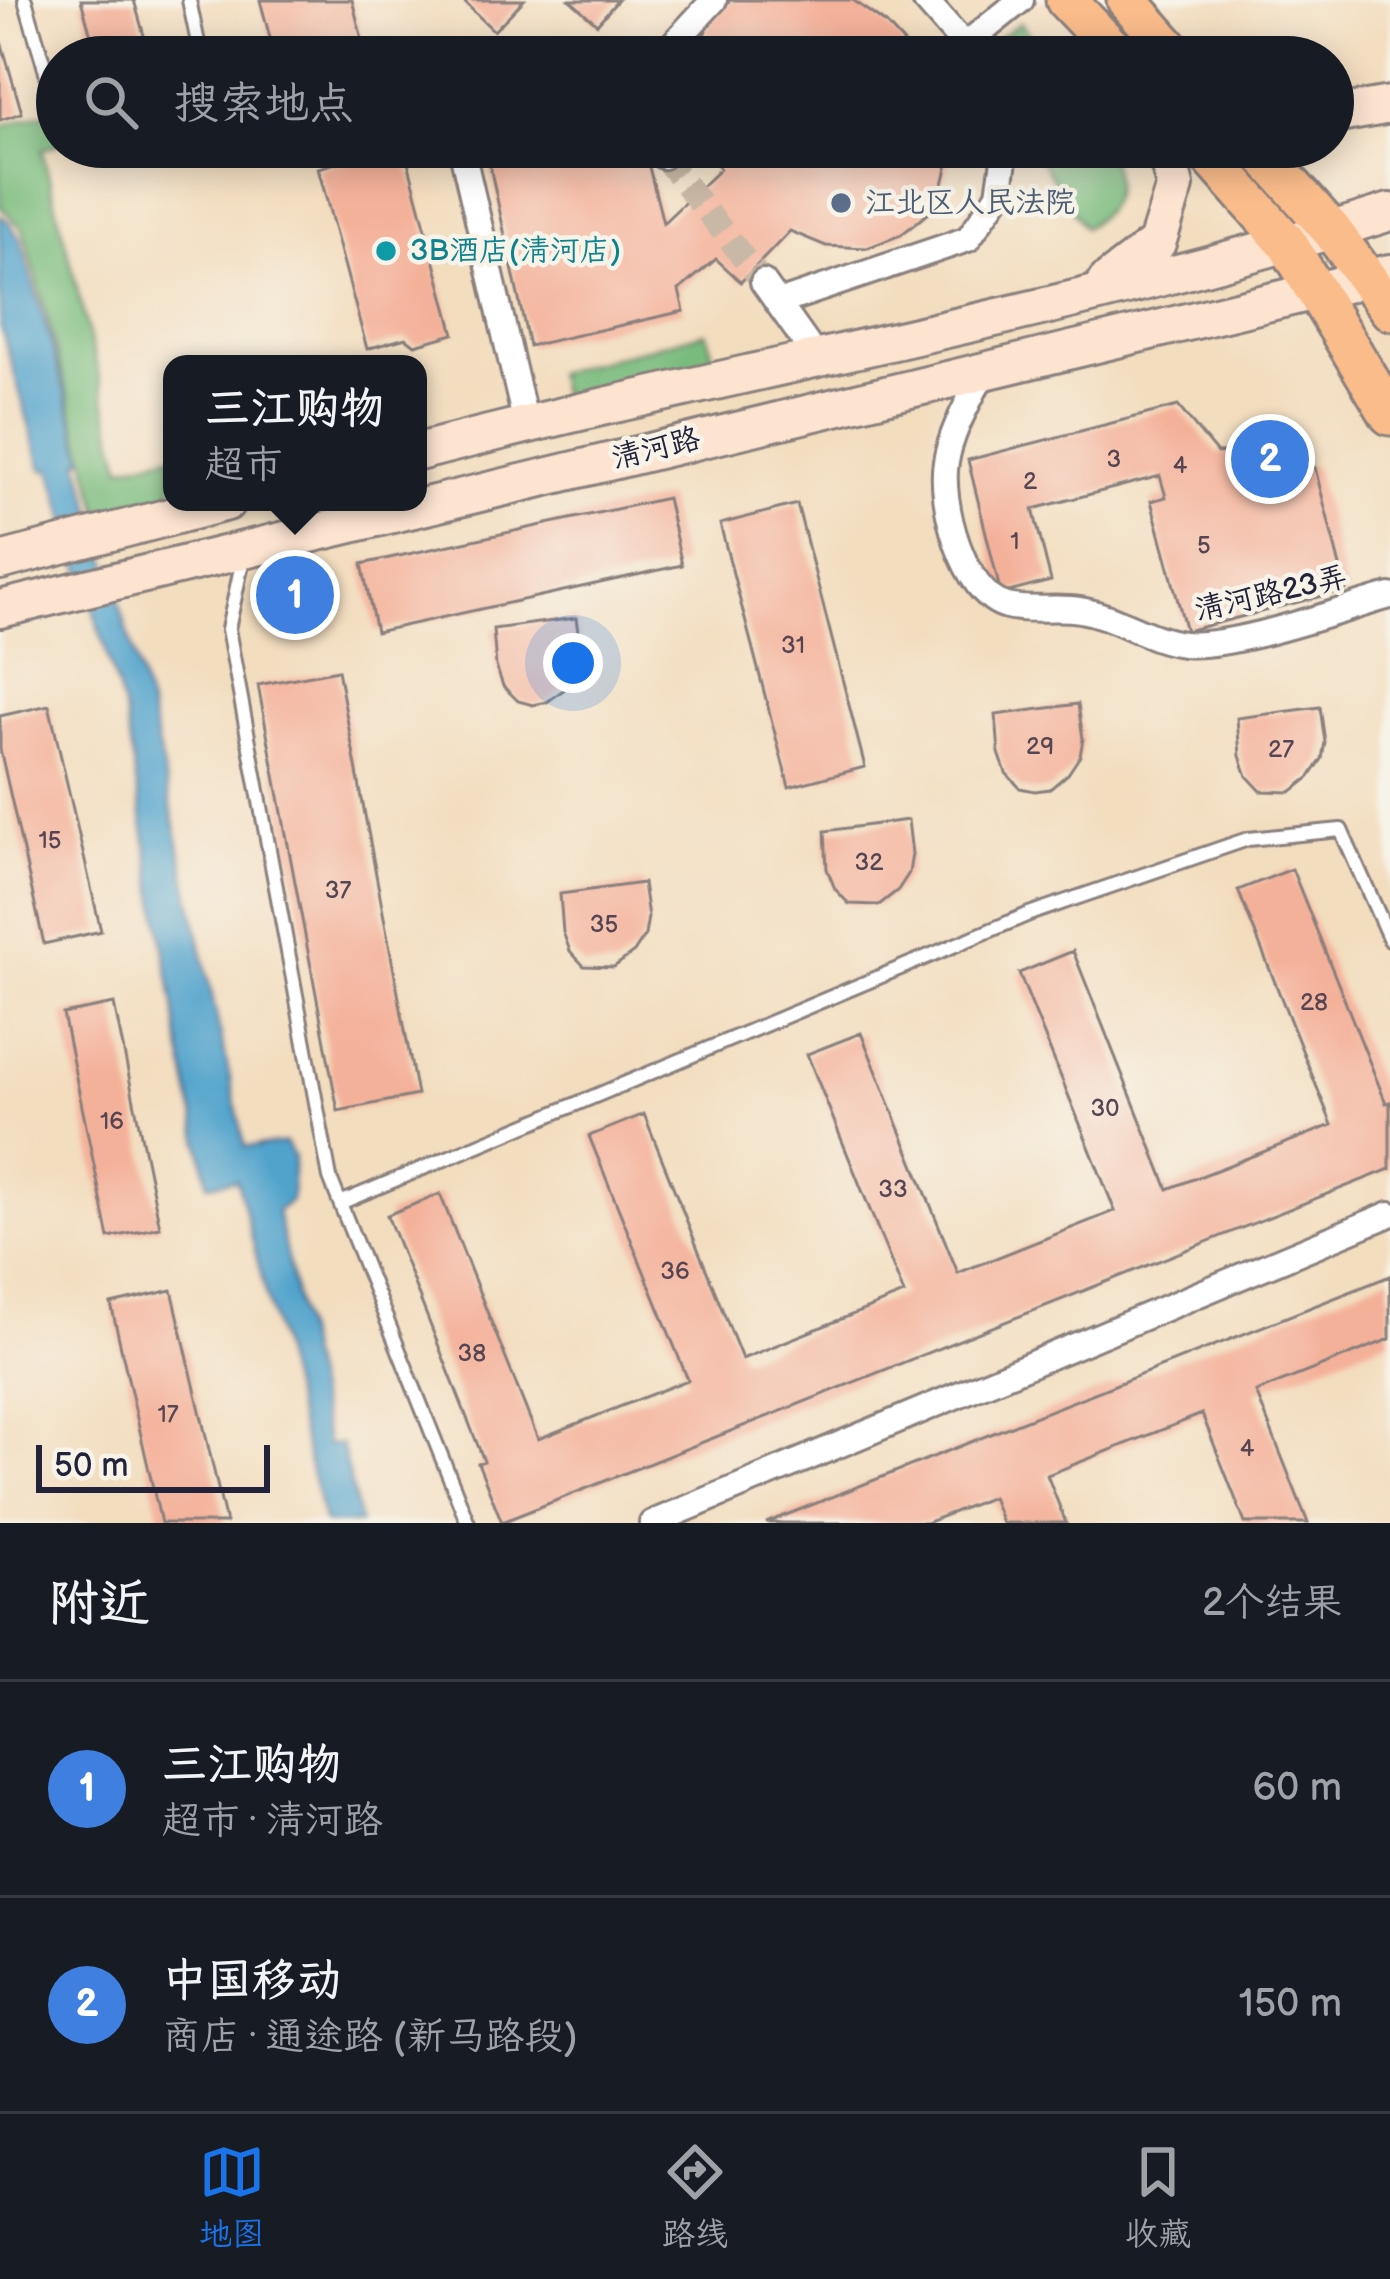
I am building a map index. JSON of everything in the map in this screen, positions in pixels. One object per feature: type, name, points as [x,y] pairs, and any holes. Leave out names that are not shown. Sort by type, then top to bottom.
[{"type":"main road","points":[[1066,0],[1100,36]]},
{"type":"main road","points":[[1127,0],[1159,36]]},
{"type":"main road","points":[[1354,111],[1390,105]]},
{"type":"main road","points":[[1093,292],[1157,243],[1175,185],[1171,168]]},
{"type":"main road","points":[[1220,168],[1286,243],[1390,415]]},
{"type":"main road","points":[[1276,168],[1382,287]]},
{"type":"main road","name":"清河路","points":[[427,450],[1093,292],[1390,212]]},
{"type":"main road","name":"清河路","points":[[427,505],[1312,290],[1382,287]]},
{"type":"main road","points":[[0,561],[192,511]]},
{"type":"main road","name":"清河路","points":[[0,609],[401,511]]},
{"type":"street","points":[[681,36],[714,0]]},
{"type":"street","points":[[925,0],[957,36]]},
{"type":"street","points":[[985,36],[1021,0]]},
{"type":"street","points":[[466,168],[526,424]]},
{"type":"street","points":[[778,303],[968,239],[999,194],[1003,168]]},
{"type":"street","points":[[763,282],[816,357]]},
{"type":"street","name":"清河路23弄","points":[[985,369],[954,435],[945,464],[946,493],[958,547],[975,584],[1005,606],[1065,607],[1111,615],[1155,638],[1204,644],[1390,596]]},
{"type":"street","points":[[652,1523],[1390,1214]]},
{"type":"lane","points":[[25,0],[36,38]]},
{"type":"lane","points":[[189,0],[197,36]]},
{"type":"lane","points":[[245,549],[228,628],[330,1178],[468,1523]]},
{"type":"lane","points":[[340,1202],[1030,914],[1248,839],[1341,830],[1390,940]]},
{"type":"green space","points":[[1020,23],[1030,36],[1002,36]]},
{"type":"green space","points":[[36,116],[36,168],[47,168],[122,467],[163,457],[163,497],[100,512],[23,229],[0,206],[0,126]]},
{"type":"green space","points":[[1045,168],[1113,168],[1115,183],[1109,203],[1084,228]]},
{"type":"green space","points":[[706,332],[717,369],[564,406],[555,373]]},
{"type":"water","points":[[0,215],[21,241],[84,458],[79,461],[150,710],[245,1147],[285,1143],[294,1157],[291,1201],[277,1211],[327,1445],[341,1444],[360,1523],[324,1523],[237,1180],[208,1184],[124,711],[51,470],[42,469],[0,324]]},
{"type":"building","points":[[81,0],[134,0],[144,36],[91,36]]},
{"type":"building","points":[[260,0],[352,0],[361,36],[269,36]]},
{"type":"building","points":[[462,0],[524,0],[494,31]]},
{"type":"building","points":[[570,0],[618,0],[597,24]]},
{"type":"building","points":[[730,0],[853,0],[897,36],[704,36]]},
{"type":"building","points":[[0,38],[22,113],[0,120]]},
{"type":"building","name":"3B酒店(清河店)","points":[[318,168],[410,168],[454,334],[415,345],[406,338],[367,349]]},
{"type":"building","points":[[490,168],[649,168],[663,223],[719,168],[947,168],[941,192],[927,214],[901,235],[867,248],[826,246],[790,231],[741,282],[716,259],[679,290],[684,311],[529,346]]},
{"type":"building","points":[[1178,406],[1217,453],[1262,450],[1315,468],[1346,590],[1186,631],[1151,501],[1166,497],[1160,476],[1033,509],[1051,581],[1001,594],[968,460]]},
{"type":"building","points":[[667,498],[682,565],[376,632],[362,564]]},
{"type":"building","points":[[797,504],[865,767],[789,787],[720,524]]},
{"type":"building","points":[[576,618],[581,652],[578,670],[566,688],[547,702],[518,701],[503,686],[496,666],[493,629]]},
{"type":"building","points":[[338,670],[417,1095],[338,1111],[258,685]]},
{"type":"building","points":[[1078,704],[1083,739],[1080,756],[1068,774],[1050,789],[1020,788],[1006,773],[999,753],[996,715]]},
{"type":"building","points":[[49,705],[101,931],[44,944],[0,749],[0,716]]},
{"type":"building","points":[[1320,707],[1325,742],[1322,759],[1310,777],[1291,792],[1261,791],[1247,776],[1240,756],[1237,718]]},
{"type":"building","points":[[908,820],[912,854],[909,873],[898,890],[879,905],[849,904],[835,889],[827,869],[825,831]]},
{"type":"building","points":[[1292,869],[1386,1103],[1390,1102],[1390,1169],[502,1522],[478,1463],[484,1461],[387,1215],[440,1194],[538,1439],[688,1380],[589,1136],[644,1114],[742,1359],[904,1294],[807,1054],[861,1033],[958,1273],[1115,1211],[1019,973],[1073,951],[1168,1189],[1332,1125],[1238,890]]},
{"type":"building","points":[[643,883],[648,917],[645,935],[634,952],[614,967],[584,966],[570,951],[563,932],[560,894]]},
{"type":"building","points":[[114,1004],[160,1227],[109,1238],[63,1014]]},
{"type":"building","points":[[1390,1276],[1390,1339],[1256,1392],[1308,1523],[1245,1523],[1202,1414],[1047,1475],[1066,1523],[1002,1523],[992,1497],[926,1523],[766,1523]]},
{"type":"building","points":[[172,1290],[226,1523],[161,1523],[111,1304]]},
{"type":"tunnel","points":[[673,168],[763,282]]},
{"type":"place","name":"江北区人民法院","points":[[841,203]]},
{"type":"place","name":"3B酒店(清河店)","points":[[386,251]]},
{"type":"place","name":"中国移动","points":[[1270,459]]},
{"type":"place","name":"三江购物","points":[[295,595]]}]
